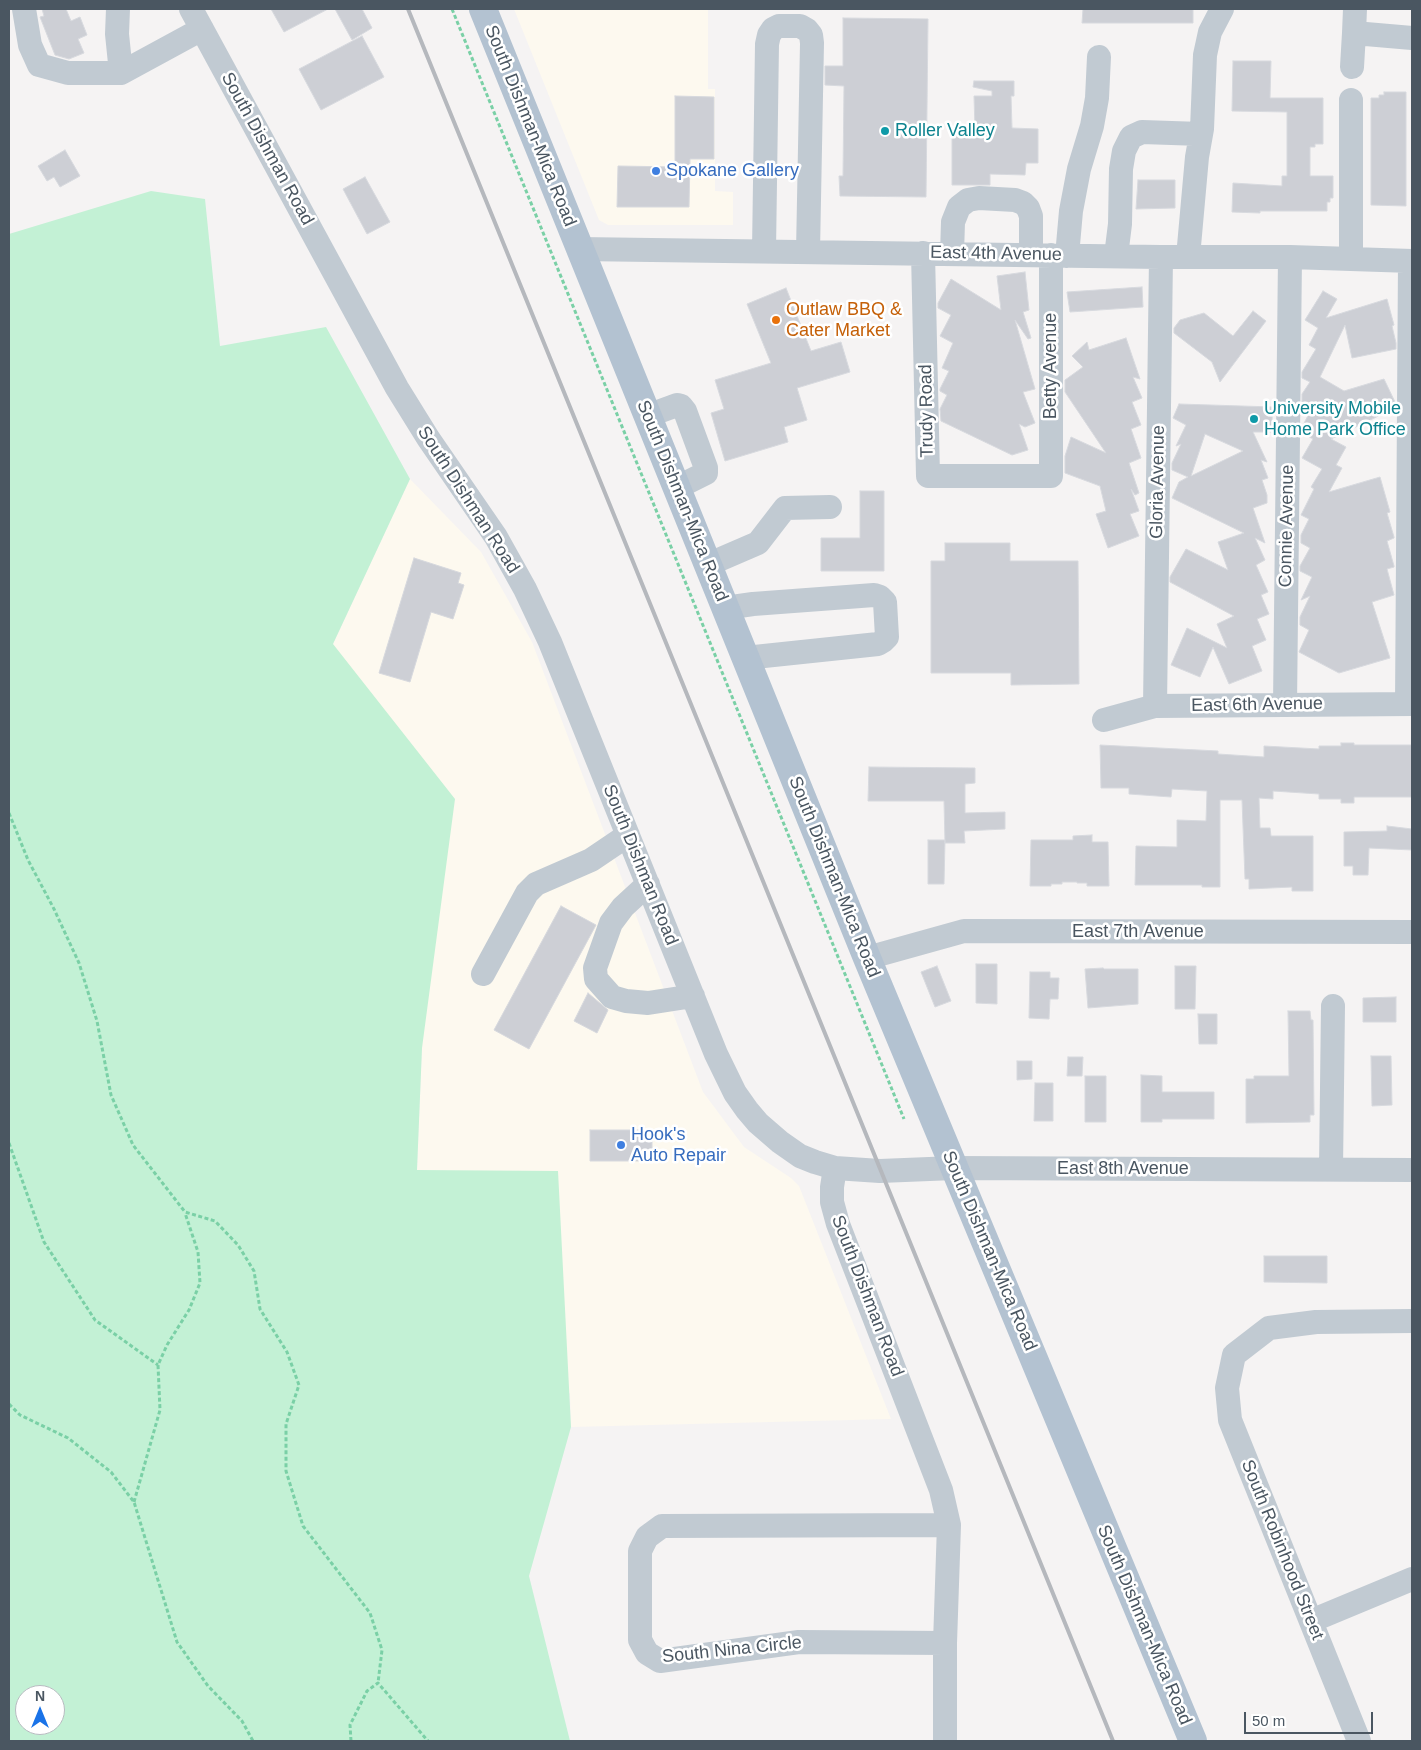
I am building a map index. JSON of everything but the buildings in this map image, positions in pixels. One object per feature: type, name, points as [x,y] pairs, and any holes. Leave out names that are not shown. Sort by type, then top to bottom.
[{"type":"main road","name":"South Dishman-Mica Road","points":[[483,9],[867,958],[1193,1741]]},
{"type":"street","points":[[24,9],[30,45],[39,65],[68,73],[121,73],[196,19]]},
{"type":"street","points":[[118,9],[117,34],[121,73]]},
{"type":"street","points":[[1188,257],[1197,157],[1201,134],[1205,55],[1210,32],[1222,9]]},
{"type":"street","points":[[1352,67],[1355,9]]},
{"type":"street","name":"South Dishman Road","points":[[196,19],[397,388],[428,438],[487,524],[525,589],[550,642],[726,1075],[747,1110],[758,1123],[780,1142],[800,1156],[835,1168],[832,1202],[838,1224],[942,1490],[949,1525],[945,1643],[945,1741]]},
{"type":"street","points":[[764,251],[767,44],[773,29],[779,26],[800,26],[811,35],[812,43],[808,252]]},
{"type":"street","points":[[1354,33],[1412,38]]},
{"type":"street","points":[[1050,255],[1072,211],[1079,169],[1094,117],[1099,57]]},
{"type":"street","points":[[1351,100],[1351,259]]},
{"type":"street","points":[[1116,256],[1120,224],[1121,169],[1124,151],[1131,137],[1142,132],[1201,134]]},
{"type":"street","points":[[952,254],[953,222],[958,207],[968,200],[979,198],[1015,200],[1023,203],[1028,208],[1050,255]]},
{"type":"street","name":"East 4th Avenue","points":[[579,249],[1290,257],[1411,261]]},
{"type":"street","name":"Trudy Road","points":[[923,253],[928,476],[1051,476]]},
{"type":"street","name":"Betty Avenue","points":[[1050,255],[1051,476]]},
{"type":"street","name":"Gloria Avenue","points":[[1155,706],[1161,257]]},
{"type":"street","name":"Connie Avenue","points":[[1285,705],[1290,257]]},
{"type":"street","points":[[1409,704],[1411,261]]},
{"type":"street","points":[[647,416],[677,405],[681,406],[685,411],[706,468],[706,473],[676,488]]},
{"type":"street","points":[[708,565],[758,543],[786,508],[830,507]]},
{"type":"street","points":[[725,608],[753,604],[874,596],[880,597],[885,602],[886,637],[884,641],[878,644],[745,658]]},
{"type":"street","name":"East 6th Avenue","points":[[1104,720],[1155,706],[1409,704]]},
{"type":"street","points":[[483,974],[527,893],[536,884],[591,860],[628,835]]},
{"type":"street","points":[[648,884],[623,907],[612,923],[595,968],[596,979],[601,987],[612,997],[626,1002],[648,1003],[693,996]]},
{"type":"street","name":"East 7th Avenue","points":[[867,958],[964,931],[1412,932]]},
{"type":"street","points":[[1331,1169],[1333,1006]]},
{"type":"street","name":"East 8th Avenue","points":[[835,1168],[880,1171],[954,1168],[1412,1170]]},
{"type":"street","name":"South Robinhood Street","points":[[1359,1741],[1230,1420],[1227,1388],[1234,1355],[1269,1328],[1316,1322],[1412,1322]]},
{"type":"street","name":"South Nina Circle","points":[[945,1643],[800,1642],[660,1661],[647,1654],[640,1640],[640,1551],[647,1537],[662,1526],[949,1525]]},
{"type":"street","points":[[1311,1621],[1412,1580]]},
{"type":"path","points":[[452,9],[904,1119]]},
{"type":"path","points":[[9,812],[28,860],[54,909],[78,963],[97,1021],[111,1095],[133,1145],[185,1212],[198,1252],[200,1283],[189,1310],[167,1345],[158,1365],[160,1410],[134,1502]]},
{"type":"path","points":[[9,1143],[44,1242],[95,1320],[158,1365]]},
{"type":"path","points":[[185,1212],[215,1221],[238,1245],[254,1271],[260,1309],[287,1352],[298,1385],[286,1424],[286,1471],[303,1526],[370,1613],[382,1650],[378,1683],[367,1691],[350,1725],[351,1741]]},
{"type":"path","points":[[9,1404],[20,1416],[68,1438],[110,1472],[134,1502],[177,1642],[208,1686],[242,1721],[253,1741]]},
{"type":"path","points":[[378,1683],[428,1741]]},
{"type":"shaded area","points":[[514,9],[708,9],[708,89],[715,89],[715,191],[733,192],[733,225],[608,225],[599,220]]},
{"type":"shaded area","points":[[410,479],[481,552],[532,642],[703,1092],[744,1147],[791,1178],[799,1186],[891,1419],[571,1427],[570,1394],[417,1171],[422,1048],[333,644]]},
{"type":"green space","points":[[151,191],[205,199],[220,346],[326,327],[410,479],[333,644],[455,799],[422,1048],[417,1170],[558,1171],[571,1427],[529,1576],[570,1741],[9,1741],[9,234]]},
{"type":"railway","points":[[408,9],[1113,1741]]},
{"type":"place","name":"Roller Valley","points":[[885,131]]},
{"type":"place","name":"Spokane Gallery","points":[[656,171]]},
{"type":"place","name":"Outlaw BBQ & Cater Market","points":[[776,320]]},
{"type":"place","name":"University Mobile Home Park Office","points":[[1254,419]]},
{"type":"place","name":"Hook's Auto Repair","points":[[621,1145]]}]
